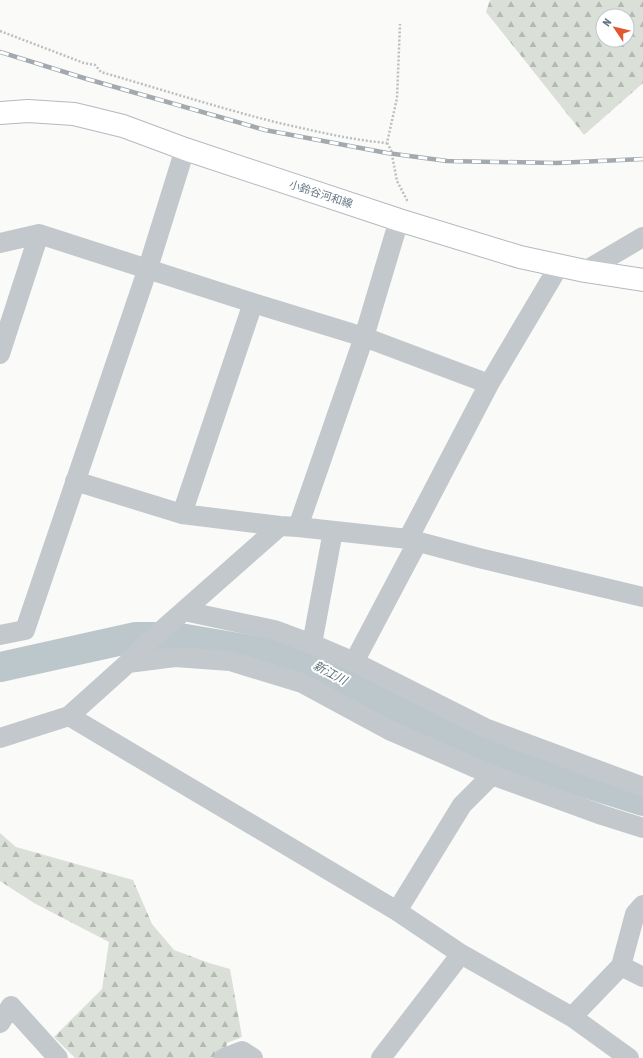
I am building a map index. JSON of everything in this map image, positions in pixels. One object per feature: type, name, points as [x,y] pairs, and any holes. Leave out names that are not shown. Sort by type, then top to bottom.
[{"type":"main road","name":"小鈴谷河和線","points":[[0,113],[28,111],[74,114],[123,126],[185,149],[405,222],[520,257],[585,271],[643,280]]},
{"type":"street","points":[[0,635],[25,630],[148,268],[185,149]]},
{"type":"street","points":[[0,738],[69,716],[184,611],[289,527],[364,337],[405,222]]},
{"type":"street","points":[[0,354],[40,234]]},
{"type":"street","points":[[0,242],[40,234],[253,303],[364,337],[489,384]]},
{"type":"street","points":[[585,271],[643,237]]},
{"type":"street","points":[[354,662],[489,384],[559,266]]},
{"type":"street","points":[[182,514],[253,303]]},
{"type":"street","points":[[75,480],[182,514],[413,540],[479,558],[643,598]]},
{"type":"street","points":[[312,644],[333,531]]},
{"type":"street","points":[[184,611],[274,630],[312,644],[354,662],[485,728],[643,787]]},
{"type":"street","points":[[128,663],[175,657],[230,661],[302,683],[389,730],[492,775],[602,815],[643,828]]},
{"type":"street","points":[[69,716],[397,911],[461,954],[572,1017],[629,1058]]},
{"type":"street","points":[[397,911],[462,805],[492,775]]},
{"type":"street","points":[[572,1017],[621,966],[635,914],[643,905]]},
{"type":"street","points":[[381,1058],[461,954]]},
{"type":"street","points":[[621,966],[643,977]]},
{"type":"street","points":[[0,1023],[11,1006],[58,1058]]},
{"type":"street","points":[[224,1058],[242,1051],[253,1058]]},
{"type":"path","points":[[400,24],[397,98],[387,143],[392,150],[397,181],[414,214],[405,222]]},
{"type":"path","points":[[0,31],[84,62],[95,64],[101,72],[232,110],[314,131],[368,142],[387,143]]},
{"type":"green space","points":[[490,0],[643,0],[643,83],[584,135],[486,12]]},
{"type":"green space","points":[[0,833],[16,847],[133,880],[152,924],[174,950],[230,969],[242,1037],[227,1043],[224,1058],[75,1058],[54,1037],[102,989],[109,942],[34,903],[0,881]]},
{"type":"waterway","name":"新江川","points":[[0,667],[136,637],[174,637],[304,659],[412,716],[504,757],[643,801]]},
{"type":"railway","points":[[0,52],[87,79],[265,130],[387,153],[447,161],[556,163],[643,159]]}]
